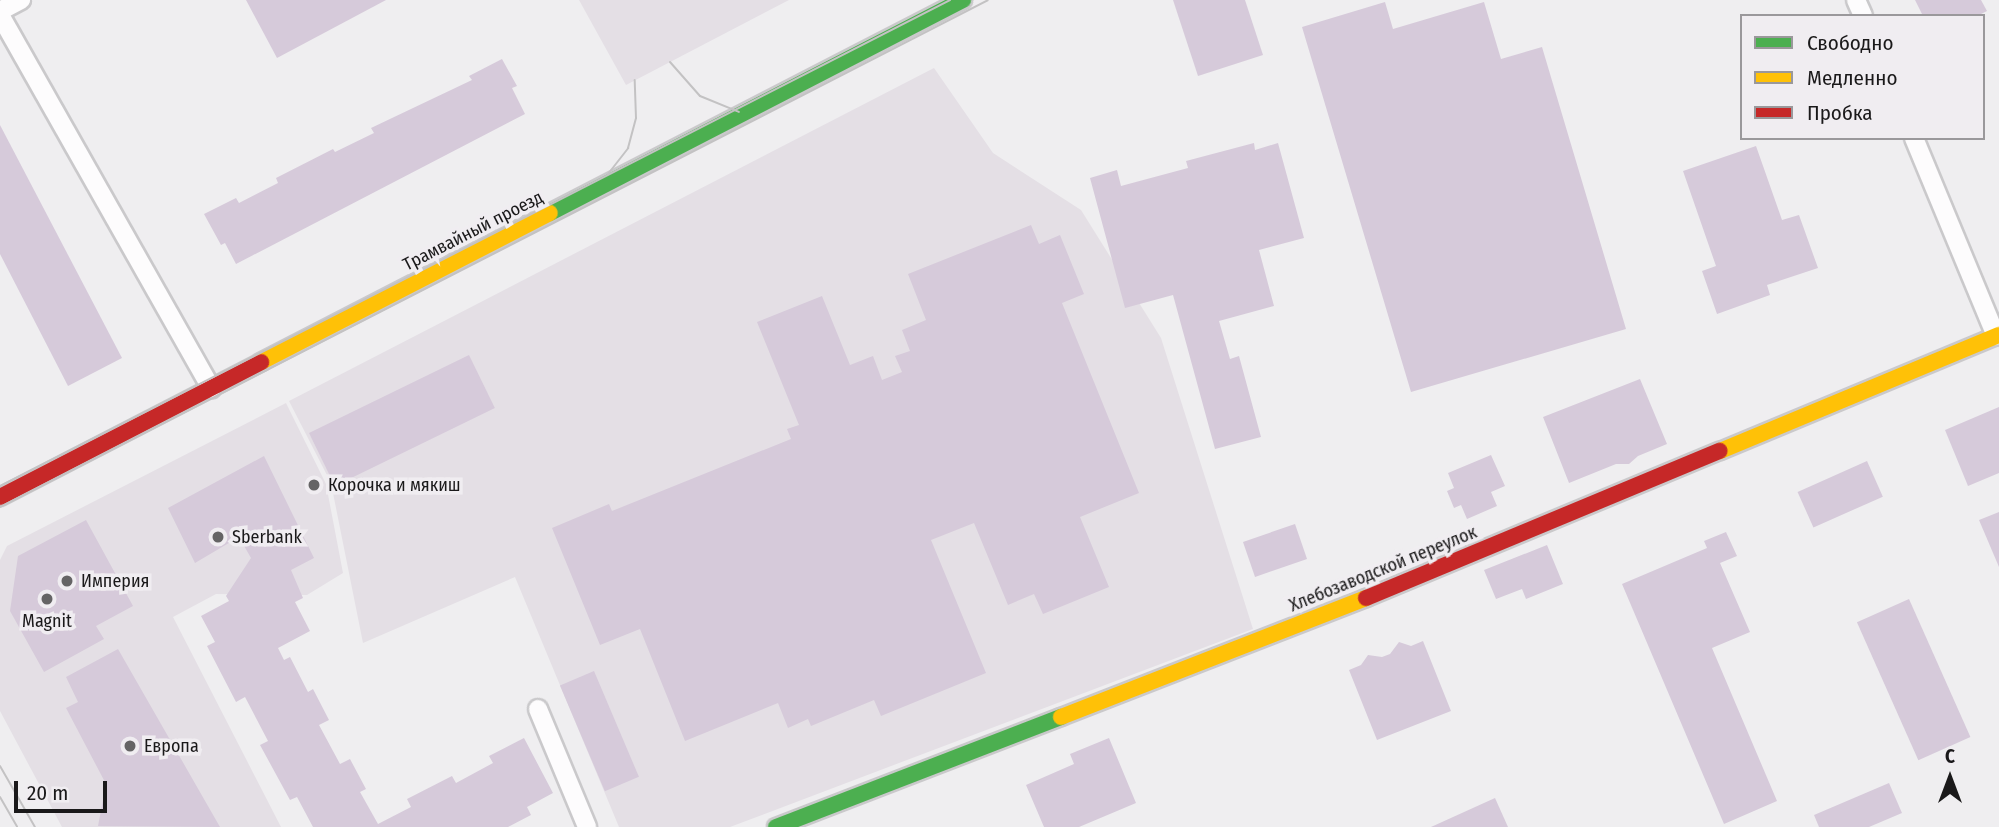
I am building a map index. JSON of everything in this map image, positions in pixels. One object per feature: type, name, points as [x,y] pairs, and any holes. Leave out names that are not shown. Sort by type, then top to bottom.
[{"type":"street","name":"Трамвайный проезд","points":[[0,497],[963,0]]},
{"type":"street","name":"Хлебозаводской переулок","points":[[776,827],[1374,595],[1998,336]]},
{"type":"lane","points":[[22,0],[0,13],[211,388]]},
{"type":"lane","points":[[1914,140],[1998,336]]},
{"type":"lane","points":[[538,709],[587,827]]},
{"type":"shaded area","points":[[579,0],[789,0],[626,85]]},
{"type":"shaded area","points":[[934,68],[993,153],[1081,210],[1161,338],[1253,629],[730,827],[619,827],[515,577],[363,643],[331,483],[289,401]]},
{"type":"shaded area","points":[[286,403],[326,484],[343,573],[307,595],[216,594],[173,617],[281,827],[62,827],[0,711],[0,560],[7,546]]},
{"type":"building","points":[[246,0],[386,0],[277,58]]},
{"type":"building","points":[[1173,0],[1245,0],[1263,55],[1198,76]]},
{"type":"building","points":[[1915,0],[1981,0],[1987,11],[1981,14],[1922,14]]},
{"type":"building","points":[[1385,2],[1393,29],[1484,2],[1501,59],[1542,47],[1626,329],[1411,392],[1302,27]]},
{"type":"building","points":[[502,59],[517,86],[512,88],[525,114],[236,264],[225,243],[221,245],[204,214],[236,198],[239,203],[278,183],[276,178],[333,149],[335,152],[374,133],[371,128],[472,80],[469,76]]},
{"type":"building","points":[[0,125],[122,358],[68,386],[0,254]]},
{"type":"building","points":[[1254,143],[1255,150],[1278,143],[1304,238],[1259,250],[1274,306],[1219,321],[1230,359],[1239,356],[1261,437],[1215,449],[1173,295],[1125,308],[1090,178],[1117,170],[1121,186],[1188,168],[1186,161]]},
{"type":"building","points":[[1756,146],[1782,220],[1799,215],[1818,268],[1767,285],[1770,295],[1717,314],[1702,271],[1716,266],[1683,171]]},
{"type":"building","points":[[1031,225],[1039,244],[1060,235],[1084,294],[1062,303],[1139,493],[1080,517],[1109,587],[1043,614],[1034,594],[1008,605],[974,523],[931,540],[986,673],[881,716],[874,700],[811,726],[808,719],[788,728],[778,703],[685,741],[640,629],[600,645],[552,528],[609,504],[612,511],[791,439],[787,429],[799,425],[757,322],[822,296],[850,365],[873,356],[882,380],[902,372],[895,356],[910,351],[902,330],[926,320],[908,274]]},
{"type":"building","points":[[469,355],[495,408],[335,486],[309,433]]},
{"type":"building","points":[[1640,379],[1667,444],[1638,456],[1629,464],[1616,464],[1569,483],[1543,417]]},
{"type":"building","points":[[1999,407],[1999,473],[1968,486],[1945,430]]},
{"type":"building","points":[[1491,455],[1505,486],[1491,492],[1497,506],[1467,519],[1461,505],[1454,508],[1447,491],[1454,488],[1448,473]]},
{"type":"building","points":[[264,456],[314,558],[291,570],[303,598],[295,602],[310,631],[278,648],[284,660],[290,657],[308,692],[313,689],[329,720],[319,725],[340,764],[350,759],[366,789],[360,792],[378,824],[411,807],[407,799],[452,776],[456,783],[493,763],[489,756],[524,738],[553,793],[527,807],[531,815],[508,827],[313,827],[297,797],[290,800],[260,745],[268,741],[245,697],[236,702],[207,646],[215,642],[201,616],[229,601],[226,596],[251,558],[239,537],[195,563],[168,508]]},
{"type":"building","points":[[1867,461],[1883,497],[1813,528],[1798,492]]},
{"type":"building","points":[[1999,512],[1999,567],[1979,520]]},
{"type":"building","name":"Империя","points":[[86,520],[133,606],[96,626],[104,639],[44,672],[10,611],[18,556]]},
{"type":"building","points":[[1295,524],[1307,559],[1255,577],[1243,542]]},
{"type":"building","points":[[1726,532],[1737,556],[1720,563],[1750,632],[1712,648],[1777,801],[1724,824],[1622,584],[1707,548],[1704,541]]},
{"type":"building","points":[[1547,545],[1563,584],[1526,599],[1522,589],[1496,599],[1484,570]]},
{"type":"building","points":[[1909,599],[1970,737],[1918,760],[1857,622]]},
{"type":"building","points":[[1423,641],[1451,711],[1377,740],[1349,670],[1361,665],[1368,655],[1382,657],[1390,654],[1399,642],[1411,646]]},
{"type":"building","name":"Европа","points":[[118,649],[220,827],[98,826],[106,784],[66,708],[78,702],[66,677]]},
{"type":"building","points":[[594,671],[639,777],[605,791],[560,685]]},
{"type":"building","points":[[1109,738],[1136,803],[1079,827],[1044,827],[1026,785],[1074,764],[1070,754]]},
{"type":"building","points":[[1889,783],[1902,813],[1869,827],[1819,827],[1814,815]]},
{"type":"building","points":[[1495,798],[1508,827],[1431,827]]},
{"type":"tram line","points":[[0,486],[950,0]]},
{"type":"tram line","points":[[0,507],[988,0]]},
{"type":"tram line","points":[[670,62],[700,96],[739,112]]},
{"type":"tram line","points":[[608,174],[628,148],[636,118],[635,80]]},
{"type":"tram line","points":[[0,766],[35,827]]},
{"type":"tram line","points":[[0,797],[17,827]]},
{"type":"traffic: fast","points":[[550,213],[963,0]]},
{"type":"traffic: fast","points":[[776,827],[1061,717]]},
{"type":"traffic: slow","points":[[261,362],[550,213]]},
{"type":"traffic: slow","points":[[1720,451],[1999,335]]},
{"type":"traffic: slow","points":[[1061,717],[1366,598]]},
{"type":"traffic: jam","points":[[0,497],[261,362]]},
{"type":"traffic: jam","points":[[1366,598],[1720,451]]},
{"type":"place","name":"Корочка и мякиш","points":[[314,485]]},
{"type":"place","name":"Sberbank","points":[[218,537]]},
{"type":"place","name":"Империя","points":[[67,581]]},
{"type":"place","name":"Magnit","points":[[47,599]]},
{"type":"place","name":"Европа","points":[[130,746]]}]
